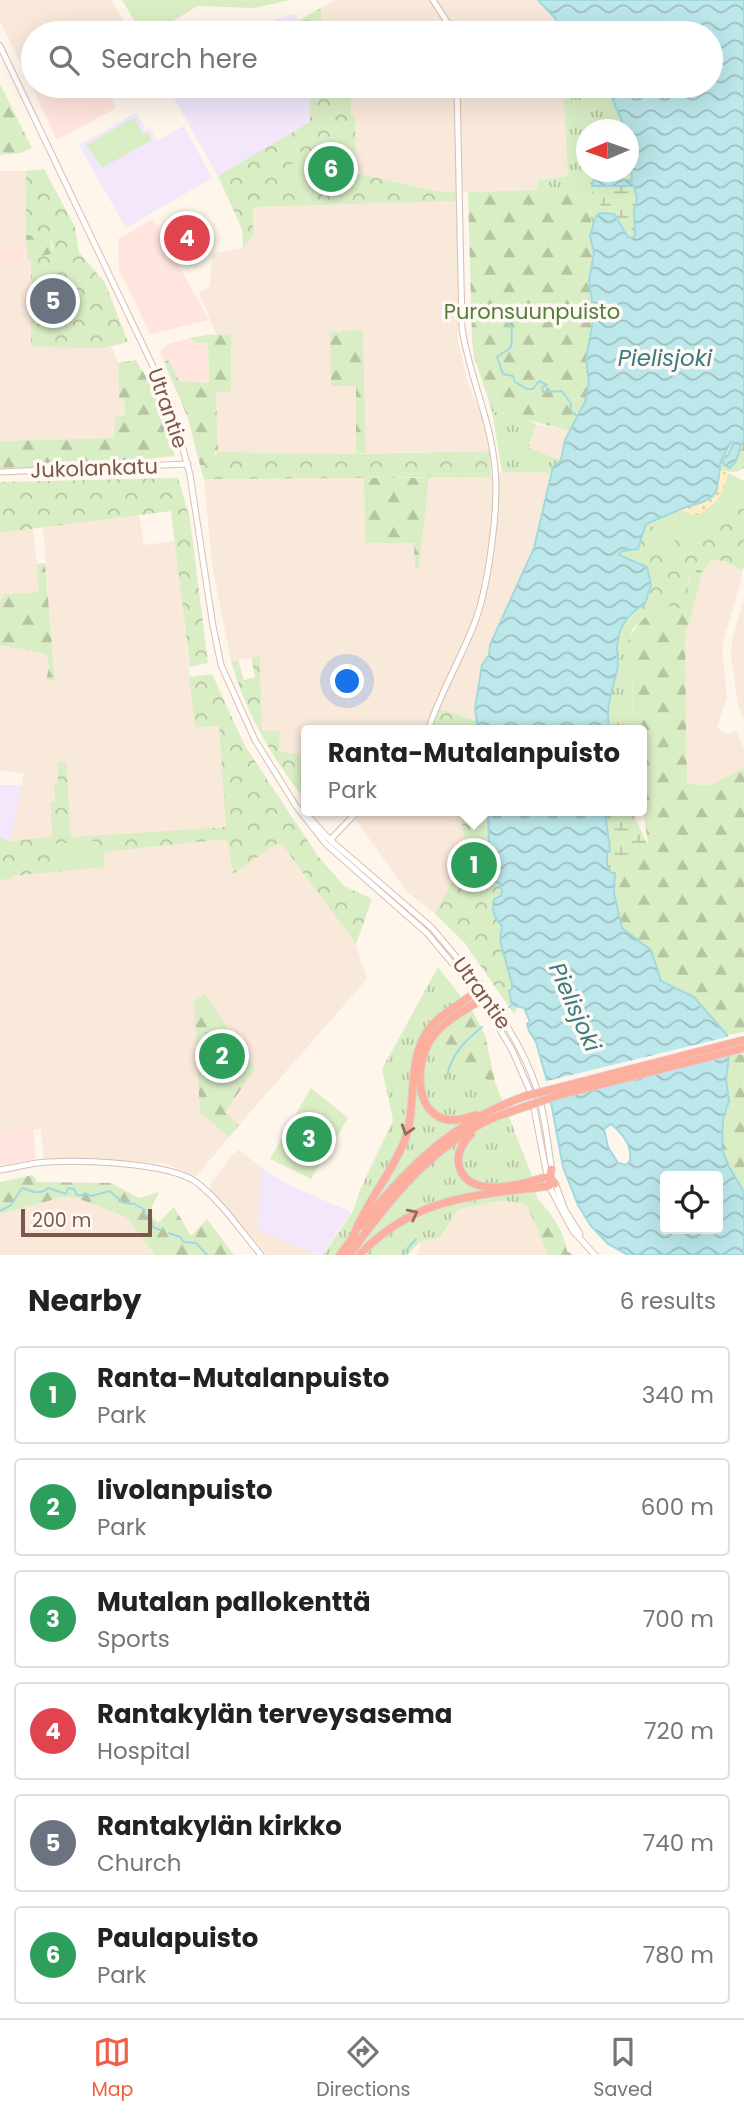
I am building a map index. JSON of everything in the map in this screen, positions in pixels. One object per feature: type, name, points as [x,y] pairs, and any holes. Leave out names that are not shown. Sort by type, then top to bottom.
[{"type":"highway","points":[[481,993],[433,1035],[423,1057],[420,1081],[426,1105],[438,1116],[454,1120],[491,1113],[744,1048]]},
{"type":"highway","points":[[353,1237],[357,1224],[393,1165],[409,1128],[415,1063],[422,1040],[440,1018],[481,993]]},
{"type":"highway","points":[[340,1255],[411,1167],[439,1143],[491,1113],[556,1087],[744,1040]]},
{"type":"highway","points":[[349,1255],[389,1202],[414,1175],[491,1113]]},
{"type":"highway","points":[[475,1127],[459,1152],[459,1166],[469,1182],[483,1187],[550,1182]]},
{"type":"highway","points":[[550,1182],[551,1169]]},
{"type":"highway","points":[[359,1255],[389,1228],[423,1209],[456,1199],[550,1182]]},
{"type":"main road","points":[[433,0],[446,21]]},
{"type":"main road","name":"Utrantie","points":[[0,46],[21,90]]},
{"type":"main road","name":"Utrantie","points":[[25,98],[171,404],[188,464],[221,665],[255,740],[301,811]]},
{"type":"main road","points":[[430,725],[437,702],[479,611],[497,491],[492,442],[467,359],[462,328],[457,98]]},
{"type":"main road","name":"Jukolankatu","points":[[0,472],[188,464]]},
{"type":"main road","name":"Utrantie","points":[[284,786],[301,806]]},
{"type":"main road","name":"Utrantie","points":[[304,816],[326,844],[427,933],[481,993],[528,1085],[550,1182],[573,1231],[594,1254]]},
{"type":"main road","name":"Utrantie","points":[[309,816],[330,841],[432,928],[520,1049],[540,1098],[551,1169]]},
{"type":"main road","points":[[330,841],[353,816]]},
{"type":"main road","points":[[0,1170],[36,1163],[61,1162],[135,1165],[176,1171],[202,1187],[261,1255]]},
{"type":"shaded area","points":[[0,0],[111,0],[124,21],[21,21],[21,64],[0,21]]},
{"type":"shaded area","points":[[335,0],[538,0],[556,21],[322,21],[321,8]]},
{"type":"shaded area","points":[[295,14],[299,21],[271,21]]},
{"type":"shaded area","points":[[37,98],[111,98],[116,108],[57,140]]},
{"type":"shaded area","points":[[174,98],[310,98],[310,122],[218,176]]},
{"type":"shaded area","points":[[351,98],[564,98],[568,176],[538,180],[538,190],[457,192],[434,191],[356,173],[355,118],[351,112]]},
{"type":"shaded area","points":[[136,113],[146,130],[150,128],[157,141],[184,126],[212,178],[126,228],[79,145]]},
{"type":"shaded area","points":[[0,171],[26,171],[26,244],[0,244]]},
{"type":"shaded area","points":[[457,201],[458,341],[468,383],[483,419],[490,451],[366,453],[363,330],[331,332],[356,386],[356,454],[218,452],[216,392],[231,391],[230,334],[216,334],[199,293],[210,286],[212,254],[243,248],[253,236],[253,207]]},
{"type":"shaded area","points":[[153,219],[209,320],[150,334],[119,269],[118,239]]},
{"type":"shaded area","points":[[0,244],[26,244],[27,259],[31,257],[31,264],[0,264]]},
{"type":"shaded area","points":[[0,264],[31,264],[31,347],[112,347],[118,363],[119,398],[124,399],[125,417],[115,417],[115,438],[0,441]]},
{"type":"shaded area","points":[[190,338],[196,343],[208,343],[209,383],[178,381],[169,360],[164,362],[160,351],[169,344]]},
{"type":"shaded area","points":[[536,424],[570,431],[561,460],[528,448]]},
{"type":"shaded area","points":[[502,472],[551,473],[534,548],[490,645],[489,655],[482,665],[475,708],[478,721],[440,709],[433,725],[301,725],[301,761],[300,755],[279,751],[262,731],[260,657],[231,661],[212,565],[204,479],[364,478],[365,543],[414,543],[415,568],[418,568],[429,478],[491,477]]},
{"type":"shaded area","points":[[139,515],[144,545],[176,541],[195,727],[219,725],[227,827],[71,837],[65,762],[57,763],[55,802],[50,803],[52,837],[10,841],[24,774],[0,770],[0,645],[46,654],[49,667],[46,681],[55,680],[43,527]]},
{"type":"shaded area","points":[[33,529],[40,592],[4,594],[0,604],[0,533]]},
{"type":"shaded area","points":[[712,560],[723,561],[742,571],[722,646],[727,697],[717,727],[730,734],[736,730],[744,749],[744,768],[710,785],[687,784],[685,637],[703,571]]},
{"type":"shaded area","points":[[744,599],[744,721],[738,705],[731,656],[732,640]]},
{"type":"shaded area","points":[[0,785],[22,785],[10,841],[0,837]]},
{"type":"shaded area","points":[[360,816],[461,816],[465,843],[454,877],[435,914],[408,893],[356,820]]},
{"type":"shaded area","points":[[228,839],[233,874],[278,843],[286,850],[356,944],[367,979],[239,1125],[225,1113],[200,1113],[229,1137],[196,1177],[164,1163],[44,1159],[41,1129],[0,1132],[0,880],[12,879],[12,876],[105,866],[103,852]]},
{"type":"shaded area","points":[[33,1129],[36,1156],[33,1160],[0,1165],[0,1132]]},
{"type":"shaded area","points":[[239,1150],[261,1167],[258,1230],[317,1255],[267,1255],[210,1191],[211,1183]]},
{"type":"shaded area","points":[[261,1167],[285,1183],[351,1212],[322,1255],[258,1230]]},
{"type":"shaded area","points":[[63,1197],[77,1198],[126,1217],[155,1255],[0,1255],[0,1214]]},
{"type":"shaded area","points":[[516,1201],[527,1205],[548,1255],[417,1255],[421,1241],[441,1238],[457,1210],[480,1204]]},
{"type":"green space","points":[[122,0],[290,0],[254,8],[197,6],[173,21],[135,21]]},
{"type":"green space","points":[[321,8],[322,21],[299,20]]},
{"type":"green space","points":[[0,84],[32,148],[21,153],[0,155]]},
{"type":"green space","points":[[310,98],[351,98],[351,112],[355,118],[356,173],[434,191],[457,192],[457,201],[253,207],[253,236],[243,248],[242,229],[218,176],[310,122]]},
{"type":"green space","points":[[564,98],[612,98],[621,119],[576,119],[576,182],[594,182],[592,184],[611,213],[597,215],[592,229],[590,203],[552,189],[538,190],[538,180],[568,176]]},
{"type":"green space","points":[[134,118],[143,134],[148,132],[152,140],[102,168],[86,145]]},
{"type":"green space","points":[[307,164],[306,186],[292,186],[289,183],[292,180],[290,165]]},
{"type":"green space","points":[[44,169],[75,227],[79,252],[105,283],[128,342],[104,348],[31,347],[31,257],[52,254],[53,246],[51,236],[26,235],[26,171]]},
{"type":"green space","points":[[631,184],[637,189],[634,210],[637,238],[593,329],[594,308],[590,273],[594,246],[590,236],[595,218],[604,213],[604,209],[592,195],[592,186]]},
{"type":"green space","name":"Puronsuunpuisto","points":[[576,186],[586,192],[590,203],[590,236],[594,253],[590,273],[594,315],[586,359],[589,384],[585,402],[570,431],[492,411],[474,356],[472,339],[468,192]]},
{"type":"green space","points":[[26,235],[51,236],[52,254],[27,260]]},
{"type":"green space","points":[[363,330],[366,453],[356,454],[356,386],[331,386],[330,332]]},
{"type":"green space","points":[[231,334],[231,392],[216,392],[218,452],[215,452],[209,465],[200,465],[188,418],[164,362],[169,360],[179,381],[209,383],[208,343],[196,343],[190,338]]},
{"type":"green space","points":[[136,360],[158,397],[175,456],[155,458],[150,464],[0,470],[0,441],[114,438],[115,416],[125,416],[124,399],[119,399],[118,363]]},
{"type":"green space","points":[[492,411],[520,417],[536,424],[528,448],[561,460],[551,473],[502,472]]},
{"type":"green space","points":[[744,437],[744,468],[737,472],[719,471],[722,456],[731,442],[735,443],[727,457],[736,461]]},
{"type":"green space","points":[[490,451],[491,477],[204,479],[200,465],[209,465],[210,458],[218,452],[356,454]]},
{"type":"green space","points":[[728,473],[744,484],[742,571],[724,561],[712,560],[703,571],[695,569],[691,575],[688,585],[688,610],[669,606],[667,614],[651,611],[631,612],[644,603],[649,594],[647,567],[619,555],[622,551],[635,550],[646,525],[679,510],[695,516],[708,509],[722,494]]},
{"type":"green space","points":[[728,473],[744,481],[744,509],[734,508],[708,527],[677,534],[667,559],[655,555],[653,550],[659,529],[646,525],[679,510],[695,516],[702,512],[722,494]]},
{"type":"green space","points":[[178,478],[190,519],[208,663],[190,667],[171,511],[0,533],[0,482]]},
{"type":"green space","points":[[364,478],[429,478],[419,568],[415,568],[414,543],[365,543]]},
{"type":"green space","points":[[45,563],[55,680],[46,681],[49,667],[46,654],[0,645],[0,603],[4,594],[39,592],[37,564]]},
{"type":"green space","points":[[695,569],[703,571],[685,637],[687,784],[710,785],[744,768],[744,1032],[727,1035],[694,997],[661,981],[651,950],[622,928],[614,892],[615,873],[620,858],[648,844],[644,816],[647,816],[647,725],[632,725],[633,662],[624,658],[630,637],[640,622],[651,611],[667,614],[670,606],[686,591]]},
{"type":"green space","points":[[651,611],[633,628],[624,658],[633,661],[632,725],[609,725],[607,706],[618,667],[617,647],[623,625],[631,612]]},
{"type":"green space","points":[[251,657],[260,657],[262,731],[280,731],[279,751],[301,755],[301,794],[271,752],[252,717],[231,661],[238,660],[244,680],[255,677]]},
{"type":"green space","points":[[212,674],[245,746],[318,856],[344,886],[372,899],[356,944],[278,843],[233,874],[227,839],[104,852],[105,867],[12,876],[12,879],[0,880],[0,837],[10,841],[52,837],[50,802],[55,801],[57,762],[66,762],[71,837],[226,827],[219,726],[195,727],[189,677]]},
{"type":"green space","points":[[440,709],[478,721],[478,725],[433,725]]},
{"type":"green space","points":[[461,816],[488,816],[489,868],[494,882],[500,883],[502,891],[498,922],[502,926],[500,940],[512,984],[509,991],[519,1005],[514,1014],[464,942],[435,914],[454,877],[465,843]]},
{"type":"green space","points":[[606,816],[634,816],[648,845],[620,858],[615,873],[611,874],[607,865],[607,853],[610,850]]},
{"type":"green space","points":[[97,841],[97,865],[52,869],[50,844]]},
{"type":"green space","points":[[438,967],[473,1012],[441,1042],[444,1064],[495,1082],[531,1173],[537,1198],[527,1205],[501,1201],[457,1210],[440,1238],[421,1241],[407,1255],[323,1255],[353,1211],[393,1120],[382,1069]]},
{"type":"green space","points":[[205,994],[255,1069],[225,1112],[239,1125],[229,1137],[200,1113],[194,1001]]},
{"type":"green space","points":[[473,1012],[485,1035],[495,1082],[444,1065],[441,1042]]},
{"type":"green space","points":[[214,1031],[225,1056],[230,1082],[226,1079],[211,1083],[212,1073],[208,1066],[219,1056],[209,1051],[208,1041],[201,1039],[203,1034]]},
{"type":"green space","points":[[744,1054],[744,1192],[722,1149],[723,1119],[728,1108],[726,1080],[729,1056]]},
{"type":"green space","points":[[311,1088],[348,1118],[311,1179],[270,1159]]},
{"type":"green space","points":[[33,1175],[37,1182],[111,1183],[139,1198],[159,1192],[149,1213],[158,1223],[174,1207],[191,1236],[207,1219],[234,1255],[155,1255],[126,1217],[77,1198],[63,1197],[0,1214],[0,1182]]},
{"type":"green space","points":[[537,1198],[556,1223],[567,1251],[573,1255],[548,1255],[527,1205]]},
{"type":"sand","points":[[719,471],[728,473],[724,488],[708,509],[695,516],[679,510],[696,505]]},
{"type":"water","name":"Pielisjoki","points":[[538,0],[744,0],[744,437],[736,461],[730,468],[724,465],[723,458],[727,457],[734,443],[731,442],[721,460],[717,489],[713,496],[646,524],[638,549],[622,551],[619,555],[647,567],[651,585],[645,604],[628,617],[619,634],[618,668],[609,706],[608,725],[477,725],[475,708],[482,665],[489,655],[490,645],[534,548],[553,467],[561,460],[565,440],[585,402],[589,384],[586,359],[594,315],[589,280],[594,253],[590,236],[595,218],[600,213],[614,214],[628,237],[635,235],[634,210],[637,199],[634,186],[592,186],[593,182],[639,182],[639,119],[621,119],[612,98],[723,98],[723,21],[557,21]]},
{"type":"water","name":"Pielisjoki","points":[[488,816],[606,816],[610,851],[607,853],[607,865],[611,873],[615,873],[614,893],[622,928],[651,950],[661,981],[694,997],[727,1035],[729,1056],[726,1080],[729,1101],[723,1119],[722,1149],[744,1192],[744,1255],[628,1255],[608,1244],[591,1226],[578,1205],[563,1167],[547,1081],[536,1042],[529,1031],[527,1024],[530,1022],[524,1008],[512,1005],[509,991],[512,984],[500,940],[502,926],[493,910],[494,899],[501,896],[499,883],[490,880]],"holes":[[[611,1124],[628,1145],[630,1161],[626,1165],[618,1163],[608,1147],[604,1129]]]},
{"type":"pier","points":[[731,1036],[732,1042],[546,1093],[543,1082]]},
{"type":"waterway","points":[[492,307],[512,328],[511,346],[497,357],[503,374],[513,376],[515,382],[527,389],[533,389],[539,381],[547,385],[542,387],[543,392],[562,391],[571,404],[571,411],[577,416]]},
{"type":"waterway","points":[[447,1076],[460,1048],[482,1027]]},
{"type":"waterway","points":[[0,1211],[11,1205],[22,1188],[38,1192],[48,1188],[66,1194],[68,1188],[74,1189],[77,1195],[85,1193],[91,1196],[110,1191],[123,1203],[135,1204],[145,1210],[145,1215],[151,1219],[153,1227],[160,1230]]},
{"type":"waterway","points":[[169,1233],[180,1237],[184,1242],[196,1243],[207,1255]]},
{"type":"waterway","points":[[402,1255],[416,1239]]},
{"type":"place","name":"Paulapuisto","points":[[331,169]]},
{"type":"place","name":"Rantakylän terveysasema","points":[[187,238]]},
{"type":"place","name":"Rantakylän kirkko","points":[[53,301]]},
{"type":"place","name":"Ranta-Mutalanpuisto","points":[[474,865]]},
{"type":"place","name":"Iivolanpuisto","points":[[222,1056]]},
{"type":"place","name":"Mutalan pallokenttä","points":[[309,1139]]}]
